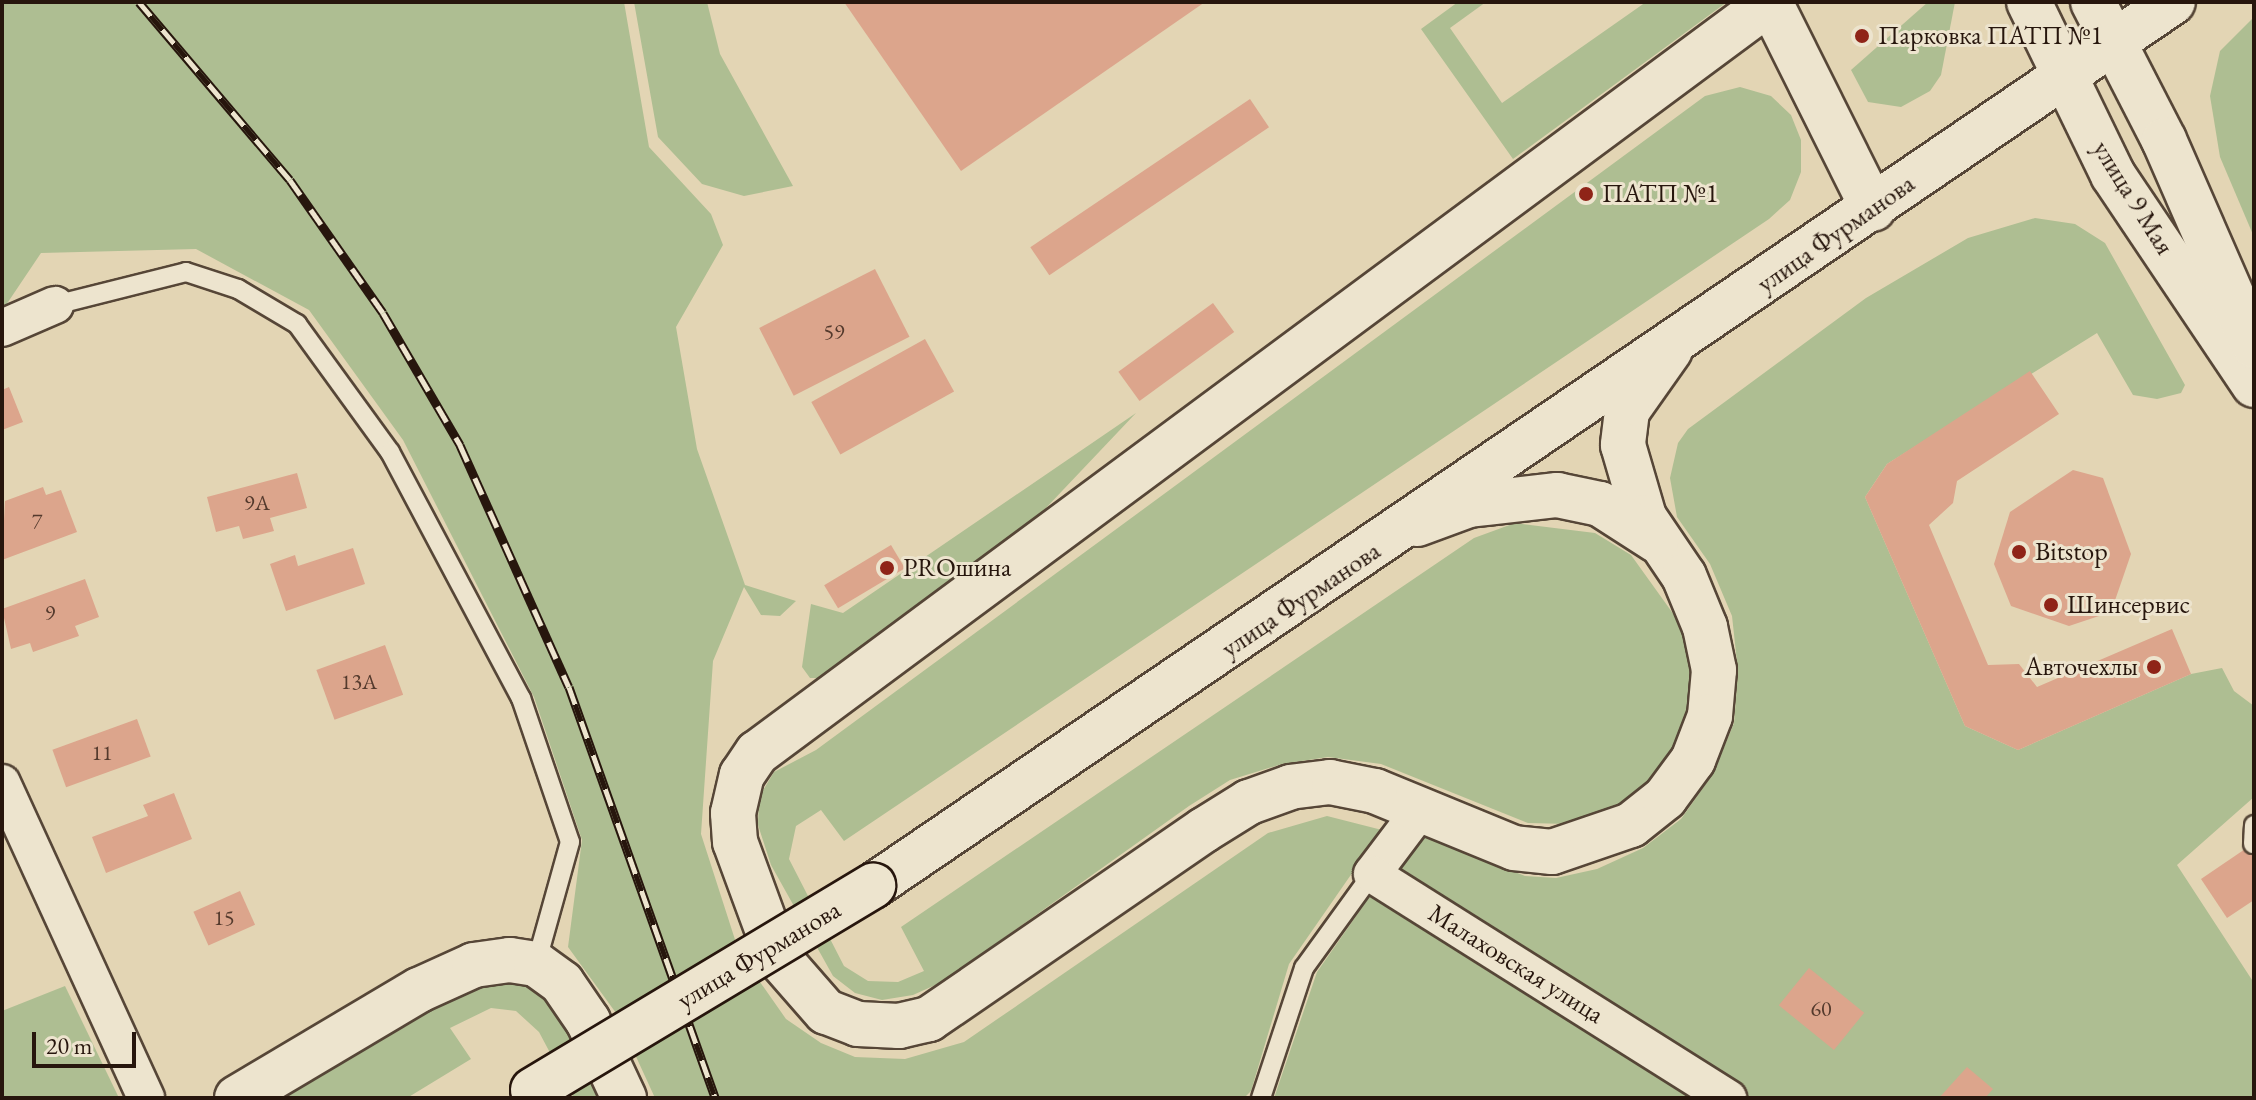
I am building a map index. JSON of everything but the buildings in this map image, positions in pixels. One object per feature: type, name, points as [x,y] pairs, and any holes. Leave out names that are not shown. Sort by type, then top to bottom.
[{"type":"street","points":[[1670,350],[1627,411],[1623,445],[1644,517],[1669,553],[1705,627],[1714,670],[1710,716],[1693,760],[1665,798],[1631,825],[1552,852],[1514,848],[1421,809],[1330,782],[1249,802],[961,1001],[899,1026],[858,1024],[826,1012],[798,985],[777,956],[750,892],[733,813],[742,775],[757,753],[1770,2],[1873,209]]},
{"type":"street","name":"улица 9 Мая","points":[[2029,2],[2113,175],[2254,385]]},
{"type":"street","name":"улица 9 Мая","points":[[2093,2],[2254,346]]},
{"type":"street","name":"улица Фурманова","points":[[527,1094],[873,886],[1670,350],[2173,2]]},
{"type":"street","points":[[2,328],[55,305]]},
{"type":"street","points":[[1404,530],[1469,505],[1557,495],[1600,504],[1637,524],[1669,553]]},
{"type":"street","points":[[2,783],[146,1098]]},
{"type":"street","points":[[1372,874],[1421,809]]},
{"type":"street","name":"Малаховская улица","points":[[1372,874],[1728,1098]]},
{"type":"street","points":[[237,1098],[419,990],[474,965],[536,964],[562,983],[588,1021],[624,1098]]},
{"type":"lane","points":[[55,305],[186,272],[238,289],[297,324],[390,452],[521,698],[570,842],[536,964]]},
{"type":"lane","points":[[2253,844],[2254,825]]},
{"type":"lane","points":[[1261,1098],[1304,968],[1372,874]]},
{"type":"green space","points":[[2,2],[624,2],[649,147],[711,214],[723,245],[676,327],[697,449],[745,585],[796,601],[780,616],[761,615],[744,587],[713,661],[701,834],[739,952],[786,1019],[821,1043],[855,1057],[905,1059],[964,1042],[1268,833],[1327,816],[1382,830],[1289,964],[1251,1091],[1244,1098],[655,1098],[616,1013],[568,947],[582,840],[534,697],[403,440],[309,310],[196,249],[41,253],[2,311]]},
{"type":"green space","points":[[634,2],[707,2],[720,54],[793,186],[744,196],[702,184],[658,137]]},
{"type":"green space","points":[[1458,2],[1486,2],[1450,28],[1502,103],[1646,2],[1727,2],[1513,159],[1421,29]]},
{"type":"green space","points":[[1928,2],[1955,2],[1941,75],[1930,91],[1901,107],[1868,102],[1851,70]]},
{"type":"green space","points":[[2254,17],[2254,237],[2220,157],[2210,96],[2220,51]]},
{"type":"green space","points":[[1740,87],[1771,96],[1791,115],[1801,140],[1801,172],[1790,200],[1769,219],[844,841],[821,810],[796,826],[789,859],[844,966],[868,981],[898,982],[924,971],[901,927],[1474,538],[1515,523],[1595,533],[1631,555],[1687,633],[1694,677],[1688,719],[1668,758],[1641,791],[1603,815],[1568,824],[1528,823],[1381,764],[1328,757],[1282,764],[1230,780],[1189,806],[942,982],[913,995],[882,1000],[855,993],[833,976],[771,865],[758,825],[759,797],[774,772],[816,750],[1705,96]]},
{"type":"green space","points":[[2035,218],[2075,224],[2105,243],[2185,385],[2181,393],[2157,399],[2133,395],[2097,333],[1887,464],[1865,497],[1965,726],[2018,750],[2191,674],[2222,668],[2234,691],[2254,706],[2254,797],[2177,865],[2254,983],[2254,1098],[1746,1098],[1589,993],[1393,877],[1423,835],[1525,876],[1556,878],[1597,869],[1643,848],[1681,819],[1713,774],[1734,723],[1738,671],[1732,616],[1710,564],[1677,517],[1670,478],[1678,443],[1688,429],[1866,298],[1968,238]]},
{"type":"green space","points":[[1136,413],[1026,529],[822,678],[810,678],[802,667],[811,604],[843,613]]},
{"type":"green space","points":[[1375,889],[1704,1098],[1274,1098],[1317,972]]},
{"type":"green space","points":[[511,979],[533,988],[561,1013],[607,1098],[574,1098],[539,1032],[516,1011],[491,1008],[450,1028],[471,1059],[407,1098],[274,1098],[427,1007],[478,984]]},
{"type":"green space","points":[[65,986],[119,1098],[2,1098],[2,1011]]},
{"type":"railway","points":[[139,2],[290,180],[383,313],[460,445],[569,687],[715,1098]]},
{"type":"place","name":"Парковка ПАТП №1","points":[[1862,36]]},
{"type":"place","name":"ПАТП №1","points":[[1586,194]]},
{"type":"place","name":"Bitstop","points":[[2019,552]]},
{"type":"place","name":"PROшина","points":[[887,568]]},
{"type":"place","name":"Шинсервис","points":[[2051,605]]},
{"type":"place","name":"Авточехлы","points":[[2154,667]]}]
